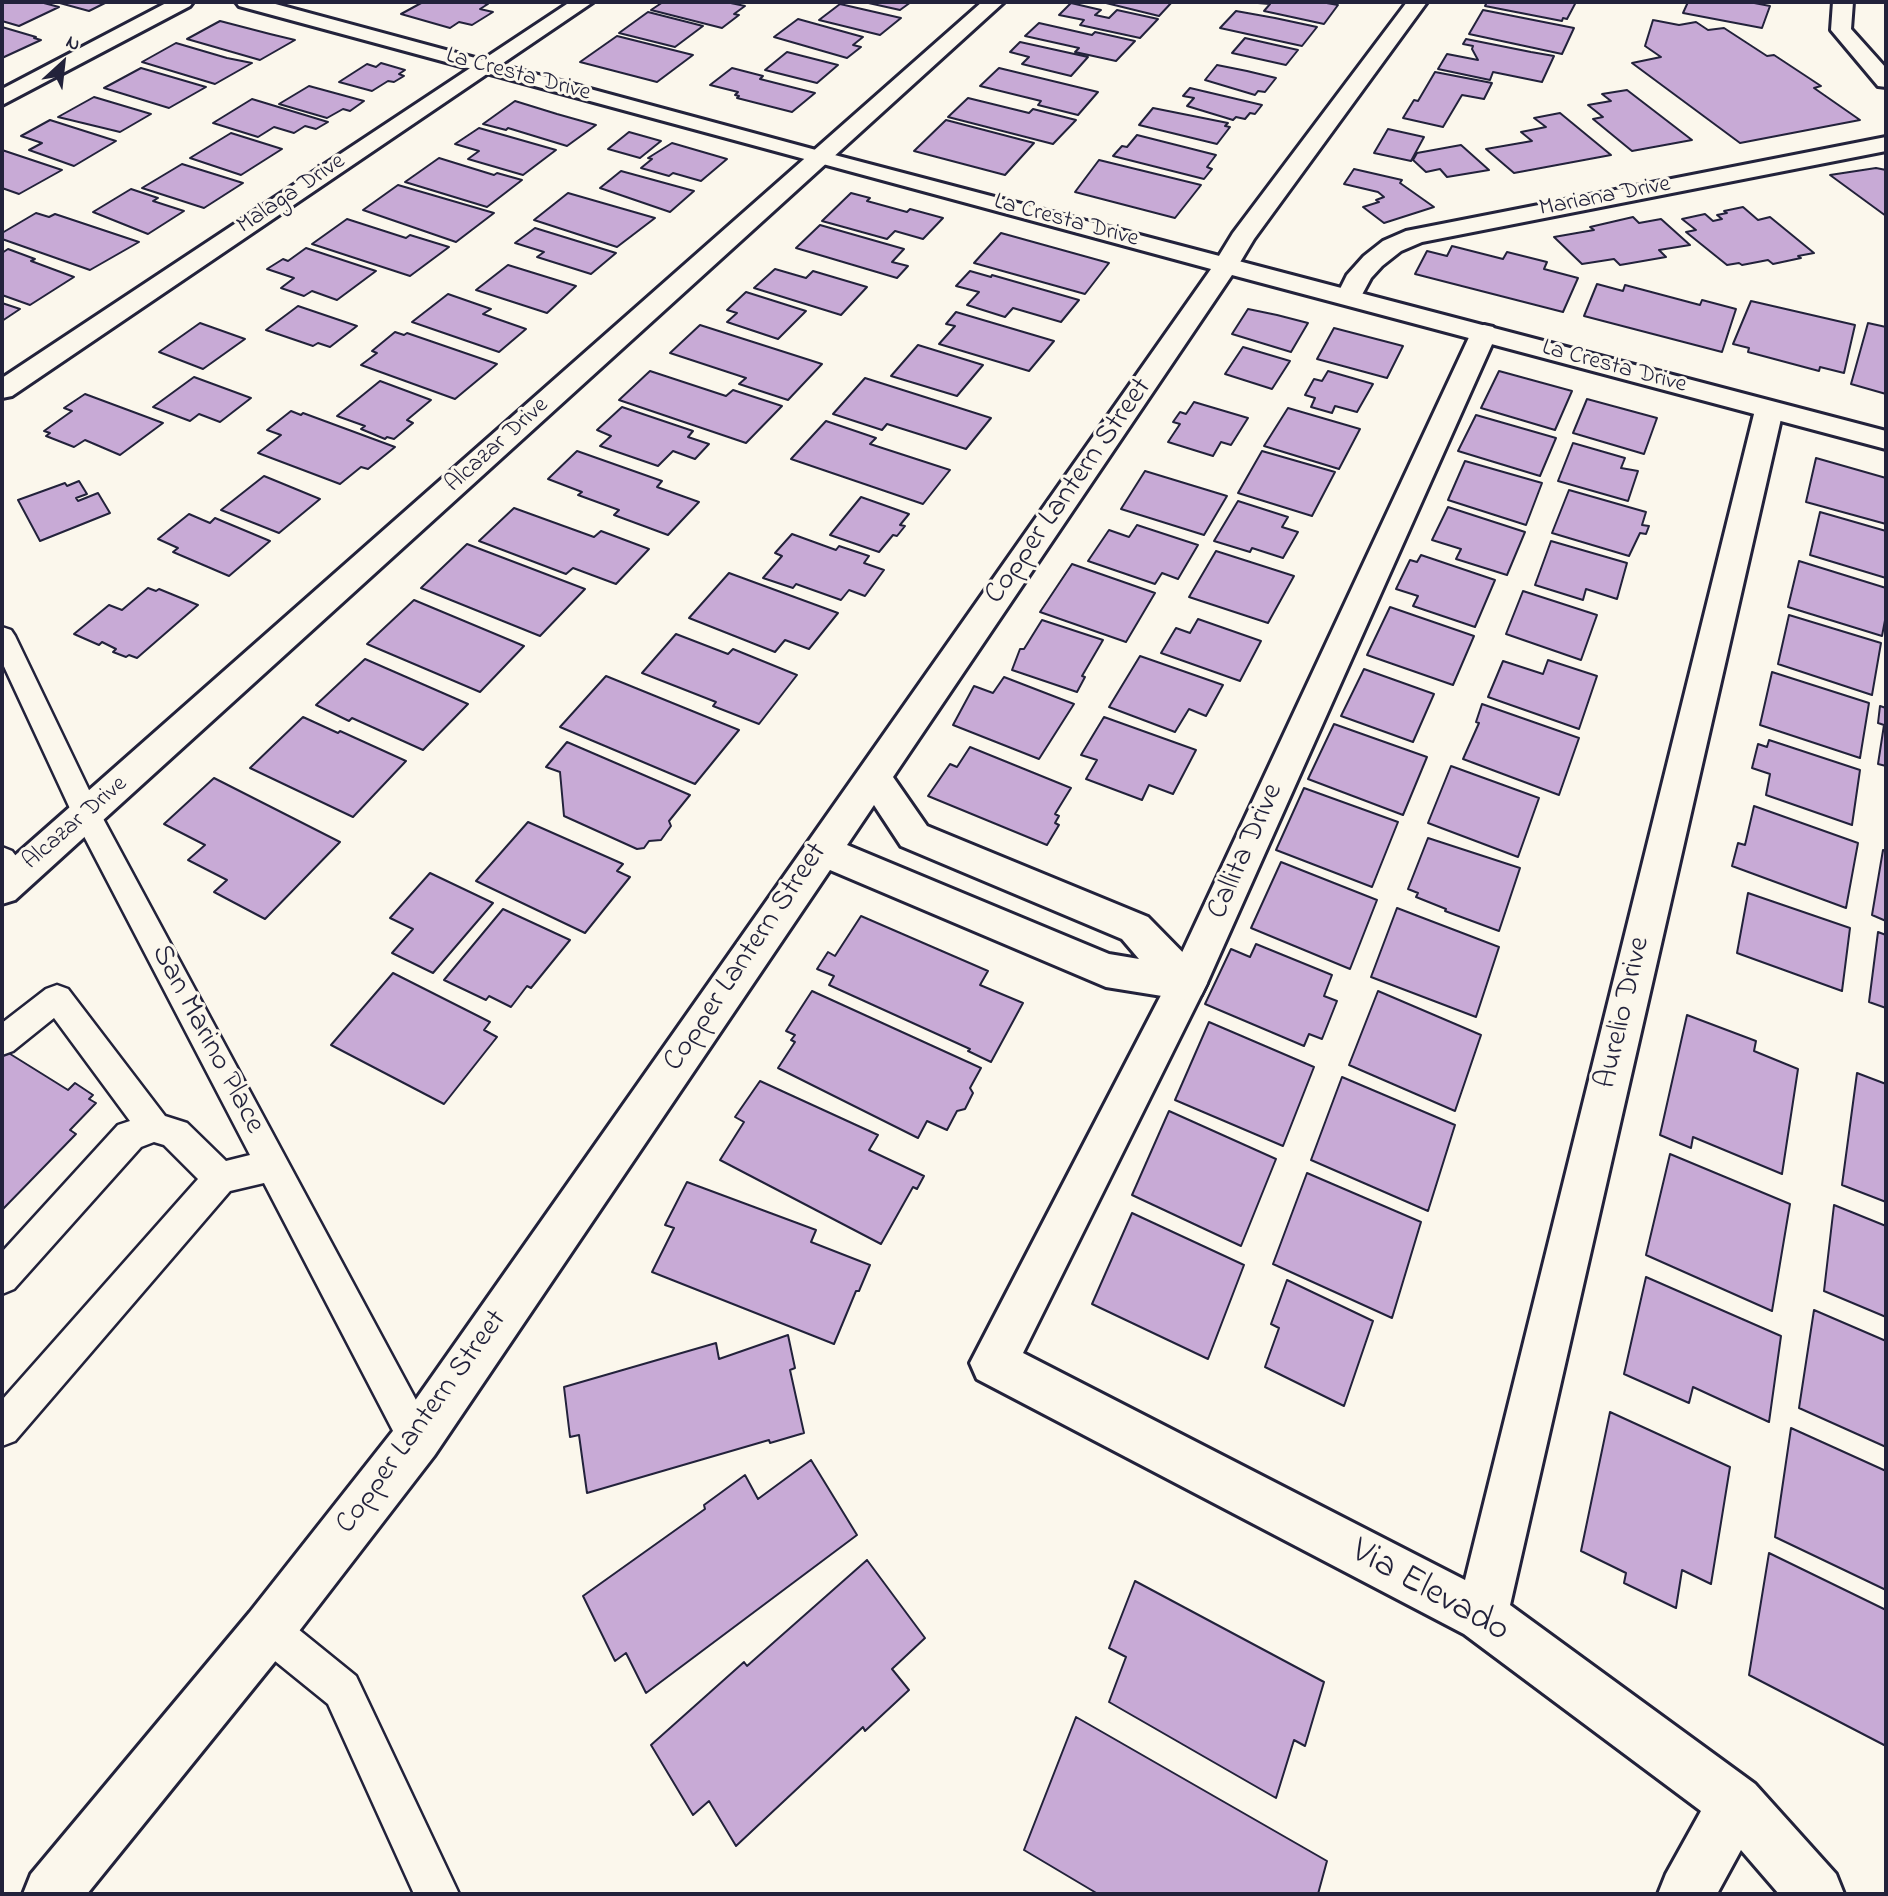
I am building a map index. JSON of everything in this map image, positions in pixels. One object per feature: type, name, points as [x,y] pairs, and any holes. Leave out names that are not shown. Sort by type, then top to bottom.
[{"type":"street","points":[[2,98],[183,2]]},
{"type":"street","name":"La Cresta Drive","points":[[246,2],[819,158],[1886,440]]},
{"type":"street","name":"Malaga Drive","points":[[2,390],[583,2]]},
{"type":"street","name":"Alcazar Drive","points":[[6,875],[87,815],[994,2]]},
{"type":"street","name":"Copper Lantern Street","points":[[51,1894],[268,1630],[417,1439],[872,775],[1227,264],[1242,238],[1416,2]]},
{"type":"street","points":[[1843,2],[1840,30],[1886,81]]},
{"type":"street","name":"Mariana Drive","points":[[1349,297],[1360,275],[1373,261],[1392,246],[1415,236],[1886,144]]},
{"type":"street","name":"Callita Drive","points":[[993,1363],[1187,983],[1484,333]]},
{"type":"street","name":"Aurelio Drive","points":[[1482,1616],[1769,410]]},
{"type":"street","points":[[872,775],[914,836],[1135,928],[1187,983]]},
{"type":"street","points":[[821,850],[1106,970],[1187,983]]},
{"type":"street","name":"Via Elevado","points":[[993,1363],[1482,1616],[1736,1803],[1815,1894]]},
{"type":"street","points":[[1686,1894],[1736,1803]]},
{"type":"lane","name":"San Marino Place","points":[[2,636],[87,815],[417,1439]]},
{"type":"lane","points":[[2,1041],[57,998],[154,1127],[175,1134],[220,1178]]},
{"type":"lane","points":[[2,1277],[130,1136],[154,1127]]},
{"type":"lane","points":[[2,1428],[220,1178],[272,1165]]},
{"type":"lane","points":[[268,1630],[342,1690],[437,1894]]},
{"type":"building","points":[[2,2],[40,2],[59,7],[19,26],[2,21]]},
{"type":"building","points":[[56,2],[107,2],[89,11]]},
{"type":"building","points":[[423,2],[479,2],[488,4],[480,9],[493,12],[472,25],[459,22],[450,28],[401,14]]},
{"type":"building","points":[[663,2],[726,2],[745,6],[734,14],[739,15],[722,28],[651,10]]},
{"type":"building","points":[[864,2],[911,2],[900,10]]},
{"type":"building","points":[[1102,2],[1172,2],[1159,16]]},
{"type":"building","points":[[1246,2],[1321,2],[1338,5],[1324,24],[1264,11],[1270,4]]},
{"type":"building","points":[[1487,2],[1576,2],[1567,19],[1563,18],[1562,21],[1485,6]]},
{"type":"building","points":[[1688,2],[1749,2],[1770,6],[1762,28],[1683,13]]},
{"type":"building","points":[[1071,3],[1101,10],[1095,15],[1109,18],[1117,10],[1158,19],[1140,38],[1080,25],[1084,20],[1059,15]]},
{"type":"building","points":[[840,4],[901,18],[880,35],[819,20]]},
{"type":"building","points":[[1483,10],[1574,28],[1562,54],[1469,34]]},
{"type":"building","points":[[1236,11],[1317,27],[1302,46],[1220,28]]},
{"type":"building","points":[[648,12],[703,26],[675,47],[619,33]]},
{"type":"building","points":[[798,19],[863,37],[853,45],[861,47],[847,58],[774,37]]},
{"type":"building","points":[[1653,20],[1679,25],[1696,22],[1708,30],[1724,28],[1767,56],[1774,55],[1821,86],[1814,88],[1860,120],[1740,143],[1632,63],[1661,57],[1645,46]]},
{"type":"building","points":[[220,21],[295,40],[260,60],[187,39]]},
{"type":"building","points":[[1039,23],[1135,41],[1116,61],[1075,52],[1079,48],[1025,36]]},
{"type":"building","points":[[2,27],[36,37],[34,38],[41,40],[2,58]]},
{"type":"building","points":[[617,36],[693,55],[657,82],[580,62]]},
{"type":"building","points":[[1245,38],[1298,50],[1286,65],[1232,53]]},
{"type":"building","points":[[1466,39],[1554,56],[1542,82],[1493,72],[1490,80],[1438,69],[1447,54],[1478,60],[1473,46],[1463,44]]},
{"type":"building","points":[[1020,42],[1088,57],[1071,76],[1022,64],[1029,57],[1010,52]]},
{"type":"building","points":[[176,43],[252,63],[215,84],[142,62]]},
{"type":"building","points":[[787,52],[838,65],[817,83],[765,70]]},
{"type":"building","points":[[381,63],[405,70],[399,74],[404,76],[394,82],[388,81],[372,91],[339,82],[367,64],[376,67]]},
{"type":"building","points":[[1217,65],[1276,78],[1265,92],[1258,91],[1255,95],[1205,80]]},
{"type":"building","points":[[141,68],[206,87],[169,108],[104,88]]},
{"type":"building","points":[[732,68],[763,76],[760,79],[815,93],[792,112],[737,98],[739,96],[735,95],[738,92],[710,85]]},
{"type":"building","points":[[999,68],[1098,92],[1078,115],[1038,105],[1041,101],[980,86]]},
{"type":"building","points":[[1435,72],[1492,83],[1484,99],[1462,95],[1443,127],[1403,118],[1414,100],[1418,101]]},
{"type":"building","points":[[309,86],[364,101],[350,111],[343,109],[327,118],[279,104]]},
{"type":"building","points":[[1190,88],[1262,105],[1255,114],[1250,113],[1245,119],[1236,117],[1233,120],[1187,106],[1194,98],[1183,96]]},
{"type":"building","points":[[1627,90],[1692,140],[1632,151],[1593,119],[1603,117],[1588,105],[1611,101],[1602,94]]},
{"type":"building","points":[[94,97],[151,114],[120,132],[58,117]]},
{"type":"building","points":[[968,98],[1029,113],[1033,109],[1076,120],[1053,144],[948,117]]},
{"type":"building","points":[[252,99],[328,122],[316,129],[305,126],[294,133],[274,127],[258,137],[213,123]]},
{"type":"building","points":[[515,101],[596,125],[567,146],[508,128],[506,130],[483,124]]},
{"type":"building","points":[[1153,108],[1228,123],[1225,126],[1230,127],[1217,144],[1139,125]]},
{"type":"building","points":[[1560,113],[1611,155],[1514,173],[1486,149],[1532,141],[1521,132],[1546,127],[1534,118]]},
{"type":"building","points":[[50,120],[116,141],[74,166],[29,150],[42,143],[21,136]]},
{"type":"building","points":[[946,120],[1034,143],[1005,175],[914,151]]},
{"type":"building","points":[[479,128],[556,150],[523,175],[468,159],[479,151],[455,144]]},
{"type":"building","points":[[1388,129],[1424,137],[1411,161],[1374,153]]},
{"type":"building","points":[[629,132],[661,141],[640,158],[608,149]]},
{"type":"building","points":[[231,133],[282,149],[241,175],[190,158]]},
{"type":"building","points":[[1137,135],[1216,155],[1207,167],[1212,169],[1204,179],[1113,156],[1122,146],[1127,147]]},
{"type":"building","points":[[672,143],[727,159],[701,181],[641,168],[652,159],[648,158]]},
{"type":"building","points":[[1461,145],[1489,170],[1447,177],[1440,169],[1426,172],[1413,160],[1417,153]]},
{"type":"building","points":[[2,150],[62,170],[19,194],[2,188]]},
{"type":"building","points":[[439,158],[494,175],[497,173],[522,180],[487,207],[405,182]]},
{"type":"building","points":[[1099,160],[1201,185],[1175,218],[1075,192]]},
{"type":"building","points":[[182,164],[243,183],[204,208],[142,188]]},
{"type":"building","points":[[1876,168],[1886,170],[1886,216],[1830,175]]},
{"type":"building","points":[[1354,169],[1402,180],[1400,183],[1434,207],[1384,223],[1363,207],[1379,202],[1376,200],[1384,197],[1378,192],[1344,184]]},
{"type":"building","points":[[621,171],[694,191],[670,212],[600,188]]},
{"type":"building","points":[[398,185],[494,213],[456,242],[363,210]]},
{"type":"building","points":[[131,189],[158,198],[153,201],[184,211],[148,234],[93,212]]},
{"type":"building","points":[[568,193],[655,218],[617,247],[534,220]]},
{"type":"building","points":[[851,193],[870,198],[867,201],[907,212],[910,209],[943,218],[923,239],[895,231],[887,239],[822,221]]},
{"type":"building","points":[[1743,207],[1758,220],[1770,217],[1814,253],[1773,264],[1768,260],[1727,265],[1686,232],[1696,230],[1682,219],[1705,214],[1713,221],[1722,219],[1717,215],[1727,213],[1724,211]]},
{"type":"building","points":[[36,213],[49,217],[55,214],[139,242],[90,270],[2,239],[2,233]]},
{"type":"building","points":[[1633,217],[1639,223],[1661,219],[1690,245],[1659,250],[1666,257],[1620,265],[1614,259],[1582,264],[1554,237],[1594,230],[1590,227]]},
{"type":"building","points":[[347,219],[406,238],[410,235],[449,247],[410,276],[312,244]]},
{"type":"building","points":[[820,225],[904,249],[892,262],[908,266],[897,278],[796,248]]},
{"type":"building","points":[[535,228],[616,253],[591,274],[537,257],[544,252],[515,243]]},
{"type":"building","points":[[1001,233],[1109,263],[1085,294],[974,263]]},
{"type":"building","points":[[1452,246],[1503,259],[1507,252],[1547,262],[1544,269],[1578,278],[1563,312],[1415,274],[1427,251],[1447,256]]},
{"type":"building","points":[[306,248],[376,271],[337,300],[312,291],[304,296],[281,288],[294,278],[267,269],[283,259],[288,261]]},
{"type":"building","points":[[8,249],[74,277],[30,305],[2,295],[2,253]]},
{"type":"building","points":[[508,265],[576,286],[547,313],[476,290]]},
{"type":"building","points":[[775,269],[806,278],[813,271],[867,287],[841,315],[754,288]]},
{"type":"building","points":[[970,271],[1079,300],[1061,322],[1013,308],[1005,317],[967,305],[979,292],[956,286]]},
{"type":"building","points":[[1597,284],[1623,291],[1625,285],[1700,305],[1702,300],[1736,309],[1722,352],[1584,316]]},
{"type":"building","points":[[746,292],[806,311],[778,339],[727,322],[737,313],[727,310]]},
{"type":"building","points":[[448,294],[491,309],[483,314],[526,329],[499,352],[412,322]]},
{"type":"building","points":[[1751,301],[1855,325],[1844,373],[1820,367],[1819,371],[1748,352],[1749,348],[1733,344]]},
{"type":"building","points":[[2,303],[20,309],[2,321]]},
{"type":"building","points":[[298,306],[357,326],[330,347],[318,343],[313,346],[266,330]]},
{"type":"building","points":[[1248,309],[1308,323],[1291,352],[1232,334]]},
{"type":"building","points":[[956,312],[1054,341],[1029,371],[939,344],[955,326],[946,324]]},
{"type":"building","points":[[200,323],[245,339],[203,369],[159,352]]},
{"type":"building","points":[[1868,323],[1886,327],[1886,394],[1851,384]]},
{"type":"building","points":[[700,325],[822,364],[788,400],[739,384],[746,378],[670,353]]},
{"type":"building","points":[[1334,328],[1403,346],[1387,378],[1317,359]]},
{"type":"building","points":[[395,332],[404,335],[407,333],[497,364],[455,399],[361,365],[377,353],[372,351]]},
{"type":"building","points":[[918,345],[983,365],[957,396],[891,376]]},
{"type":"building","points":[[1243,347],[1290,361],[1272,389],[1225,374]]},
{"type":"building","points":[[650,371],[726,396],[733,390],[782,406],[746,443],[619,400]]},
{"type":"building","points":[[1328,371],[1373,384],[1357,412],[1335,406],[1332,413],[1311,407],[1315,398],[1305,395],[1314,379],[1322,381]]},
{"type":"building","points":[[1499,371],[1572,391],[1555,430],[1481,408]]},
{"type":"building","points":[[194,377],[251,398],[220,422],[199,414],[190,421],[153,407]]},
{"type":"building","points":[[865,378],[991,418],[966,449],[887,424],[882,430],[833,414]]},
{"type":"building","points":[[380,381],[431,400],[407,420],[413,423],[394,439],[385,439],[361,429],[365,426],[337,416]]},
{"type":"building","points":[[85,394],[163,423],[120,455],[85,440],[74,447],[46,436],[50,433],[44,431],[72,411],[64,408]]},
{"type":"building","points":[[1587,399],[1657,418],[1644,454],[1573,433]]},
{"type":"building","points":[[1194,402],[1248,418],[1231,445],[1221,442],[1213,456],[1168,442],[1180,424],[1173,422],[1180,412],[1186,414]]},
{"type":"building","points":[[622,407],[693,431],[688,437],[709,444],[695,459],[673,451],[658,466],[600,446],[611,436],[597,430]]},
{"type":"building","points":[[1288,408],[1360,429],[1339,469],[1264,446]]},
{"type":"building","points":[[291,411],[395,447],[368,469],[361,467],[340,484],[258,453],[281,435],[267,430]]},
{"type":"building","points":[[1476,415],[1556,438],[1540,476],[1458,451]]},
{"type":"building","points":[[826,421],[876,438],[870,444],[950,470],[923,504],[791,459]]},
{"type":"building","points":[[1573,443],[1625,458],[1621,468],[1638,471],[1628,501],[1558,481]]},
{"type":"building","points":[[577,451],[662,481],[657,487],[699,502],[668,535],[614,515],[619,510],[578,495],[582,492],[548,479]]},
{"type":"building","points":[[1262,451],[1335,472],[1312,516],[1238,493]]},
{"type":"building","points":[[1816,458],[1886,478],[1886,524],[1806,502]]},
{"type":"building","points":[[1465,461],[1542,483],[1526,525],[1448,500]]},
{"type":"building","points":[[1145,471],[1227,496],[1204,535],[1121,509]]},
{"type":"building","points":[[264,476],[320,499],[279,533],[221,510]]},
{"type":"building","points":[[79,481],[87,494],[76,498],[78,501],[98,493],[110,513],[40,541],[18,500],[65,483],[67,486]]},
{"type":"building","points":[[1569,490],[1646,512],[1642,525],[1649,526],[1646,534],[1640,533],[1629,556],[1552,533]]},
{"type":"building","points":[[861,497],[909,514],[900,525],[905,526],[897,536],[893,535],[879,552],[830,535]]},
{"type":"building","points":[[1238,501],[1288,517],[1282,527],[1298,532],[1283,558],[1252,548],[1250,552],[1214,541]]},
{"type":"building","points":[[1448,507],[1525,532],[1507,575],[1456,559],[1461,549],[1432,540]]},
{"type":"building","points":[[514,508],[594,537],[601,531],[649,549],[616,584],[573,568],[566,574],[479,541]]},
{"type":"building","points":[[1820,512],[1886,531],[1886,578],[1810,555]]},
{"type":"building","points":[[189,514],[210,523],[215,518],[270,541],[229,576],[173,552],[178,548],[158,539]]},
{"type":"building","points":[[1137,525],[1198,545],[1178,579],[1162,573],[1155,584],[1088,561],[1109,530],[1129,537]]},
{"type":"building","points":[[792,534],[836,550],[839,546],[869,556],[864,563],[884,570],[865,596],[849,590],[841,600],[796,584],[793,588],[763,578],[782,556],[775,553]]},
{"type":"building","points":[[1551,541],[1627,563],[1617,599],[1586,589],[1583,600],[1535,585]]},
{"type":"building","points":[[467,544],[585,589],[540,636],[421,588]]},
{"type":"building","points":[[1216,551],[1294,576],[1268,623],[1189,597]]},
{"type":"building","points":[[1421,555],[1495,580],[1475,627],[1413,606],[1418,596],[1396,589],[1410,560],[1417,562]]},
{"type":"building","points":[[1799,561],[1886,588],[1886,615],[1882,636],[1788,607]]},
{"type":"building","points":[[1072,564],[1155,593],[1126,642],[1040,612]]},
{"type":"building","points":[[729,573],[838,613],[809,649],[785,640],[775,652],[689,618]]},
{"type":"building","points":[[148,588],[156,591],[159,589],[198,605],[137,658],[129,655],[126,657],[113,652],[116,649],[102,642],[99,645],[74,634],[109,605],[122,610]]},
{"type":"building","points":[[1523,591],[1597,615],[1581,660],[1506,634]]},
{"type":"building","points":[[414,600],[524,646],[480,692],[367,644]]},
{"type":"building","points":[[1390,607],[1474,636],[1453,685],[1367,655]]},
{"type":"building","points":[[1789,615],[1881,643],[1872,695],[1778,664]]},
{"type":"building","points":[[1198,619],[1261,641],[1240,681],[1161,653],[1176,628],[1190,633]]},
{"type":"building","points":[[1042,620],[1103,640],[1082,676],[1085,677],[1077,692],[1012,670],[1020,649],[1024,649]]},
{"type":"building","points":[[676,634],[728,654],[733,649],[797,675],[759,724],[713,706],[716,702],[642,673]]},
{"type":"building","points":[[1140,656],[1223,685],[1206,716],[1189,709],[1175,732],[1109,707]]},
{"type":"building","points":[[365,659],[468,704],[423,750],[316,705]]},
{"type":"building","points":[[1548,660],[1597,676],[1579,729],[1488,697],[1503,661],[1543,674]]},
{"type":"building","points":[[1364,669],[1434,694],[1413,742],[1341,716]]},
{"type":"building","points":[[1772,672],[1869,703],[1860,758],[1760,725]]},
{"type":"building","points":[[606,676],[739,730],[695,784],[560,727]]},
{"type":"building","points":[[1004,677],[1074,704],[1039,759],[953,725],[974,686],[993,693]]},
{"type":"building","points":[[1482,704],[1579,738],[1559,795],[1463,759],[1479,723],[1476,722]]},
{"type":"building","points":[[1880,706],[1886,708],[1886,766],[1878,764],[1884,725],[1878,723]]},
{"type":"building","points":[[303,717],[406,761],[353,817],[250,768]]},
{"type":"building","points":[[1104,717],[1196,750],[1173,794],[1149,785],[1142,800],[1086,779],[1097,760],[1081,755]]},
{"type":"building","points":[[1334,724],[1427,757],[1403,815],[1308,779]]},
{"type":"building","points":[[1769,740],[1860,770],[1852,825],[1766,795],[1770,774],[1752,768],[1758,744],[1767,747]]},
{"type":"building","points":[[567,742],[690,795],[669,821],[671,826],[661,840],[649,841],[644,848],[637,849],[564,816],[560,772],[546,767]]},
{"type":"building","points":[[970,747],[1071,788],[1055,814],[1059,816],[1055,823],[1059,825],[1047,845],[928,796],[950,764],[957,767]]},
{"type":"building","points":[[1451,766],[1539,798],[1518,857],[1428,823]]},
{"type":"building","points":[[214,778],[340,842],[265,919],[214,892],[227,880],[188,860],[205,845],[164,824]]},
{"type":"building","points":[[1304,788],[1398,822],[1372,887],[1276,850]]},
{"type":"building","points":[[1754,806],[1858,843],[1846,908],[1732,866],[1738,843],[1745,845]]},
{"type":"building","points":[[528,822],[623,864],[617,871],[630,877],[585,933],[476,881]]},
{"type":"building","points":[[1428,838],[1520,868],[1499,931],[1445,911],[1446,909],[1416,897],[1418,893],[1408,889]]},
{"type":"building","points":[[1883,850],[1886,851],[1886,921],[1872,915]]},
{"type":"building","points":[[1281,862],[1377,900],[1350,969],[1251,928]]},
{"type":"building","points":[[430,873],[493,903],[433,973],[392,953],[413,929],[390,918]]},
{"type":"building","points":[[1748,893],[1850,928],[1842,991],[1737,953]]},
{"type":"building","points":[[1397,908],[1499,947],[1476,1017],[1371,977]]},
{"type":"building","points":[[503,909],[570,940],[531,988],[527,986],[511,1007],[489,996],[486,1000],[444,980]]},
{"type":"building","points":[[861,916],[988,971],[980,985],[1023,1003],[991,1062],[968,1051],[970,1049],[829,985],[834,976],[817,969],[828,952],[835,956]]},
{"type":"building","points":[[1878,932],[1886,935],[1886,1008],[1869,1002]]},
{"type":"building","points":[[1256,944],[1332,975],[1324,996],[1337,1001],[1322,1039],[1309,1034],[1304,1046],[1205,1004],[1231,949],[1250,957]]},
{"type":"building","points":[[393,973],[490,1022],[484,1030],[497,1037],[444,1104],[331,1045]]},
{"type":"building","points":[[812,991],[981,1068],[970,1088],[973,1093],[965,1109],[957,1111],[947,1130],[927,1121],[918,1138],[778,1068],[795,1042],[791,1040],[795,1035],[786,1031]]},
{"type":"building","points":[[1378,991],[1481,1035],[1455,1111],[1349,1065]]},
{"type":"building","points":[[1687,1015],[1756,1041],[1754,1051],[1798,1069],[1782,1174],[1693,1137],[1691,1148],[1660,1135]]},
{"type":"building","points":[[1209,1022],[1314,1067],[1283,1146],[1175,1100]]},
{"type":"building","points":[[7,1052],[68,1090],[75,1083],[93,1095],[89,1099],[96,1103],[70,1130],[76,1134],[2,1210],[2,1057]]},
{"type":"building","points":[[1857,1073],[1886,1084],[1886,1202],[1842,1185]]},
{"type":"building","points":[[1342,1077],[1455,1125],[1428,1211],[1311,1160]]},
{"type":"building","points":[[760,1081],[878,1135],[869,1150],[924,1176],[917,1189],[913,1187],[881,1244],[720,1160],[744,1122],[735,1117]]},
{"type":"building","points":[[1169,1111],[1276,1159],[1241,1246],[1132,1195]]},
{"type":"building","points":[[1670,1154],[1790,1204],[1772,1311],[1646,1255]]},
{"type":"building","points":[[1307,1173],[1421,1222],[1392,1318],[1273,1264]]},
{"type":"building","points":[[687,1182],[816,1230],[811,1242],[870,1265],[834,1344],[652,1272],[674,1228],[665,1225]]},
{"type":"building","points":[[1834,1205],[1886,1226],[1886,1317],[1824,1291]]},
{"type":"building","points":[[1132,1213],[1244,1265],[1208,1359],[1092,1304]]},
{"type":"building","points":[[1646,1277],[1781,1336],[1769,1422],[1693,1387],[1689,1403],[1624,1374]]},
{"type":"building","points":[[1287,1280],[1373,1321],[1344,1406],[1265,1367],[1279,1328],[1271,1324]]},
{"type":"building","points":[[1814,1310],[1886,1341],[1886,1447],[1799,1408]]},
{"type":"building","points":[[788,1335],[795,1368],[790,1370],[804,1433],[770,1443],[769,1440],[587,1493],[579,1435],[570,1437],[564,1387],[716,1343],[719,1359]]},
{"type":"building","points":[[1610,1412],[1730,1467],[1711,1584],[1682,1570],[1676,1608],[1624,1583],[1626,1573],[1581,1551]]},
{"type":"building","points":[[1791,1428],[1886,1471],[1886,1590],[1775,1537]]},
{"type":"building","points":[[811,1460],[857,1535],[646,1693],[626,1653],[615,1661],[583,1596],[705,1509],[704,1505],[745,1475],[758,1499]]},
{"type":"building","points":[[1769,1553],[1886,1610],[1886,1746],[1749,1675]]},
{"type":"building","points":[[867,1560],[925,1638],[892,1669],[909,1690],[865,1731],[863,1727],[736,1846],[709,1801],[693,1815],[651,1745],[744,1662],[747,1666]]},
{"type":"building","points":[[1135,1581],[1324,1682],[1305,1746],[1294,1740],[1276,1798],[1109,1702],[1126,1657],[1109,1648]]},
{"type":"building","points":[[1076,1717],[1327,1861],[1318,1894],[1098,1894],[1024,1850]]}]
